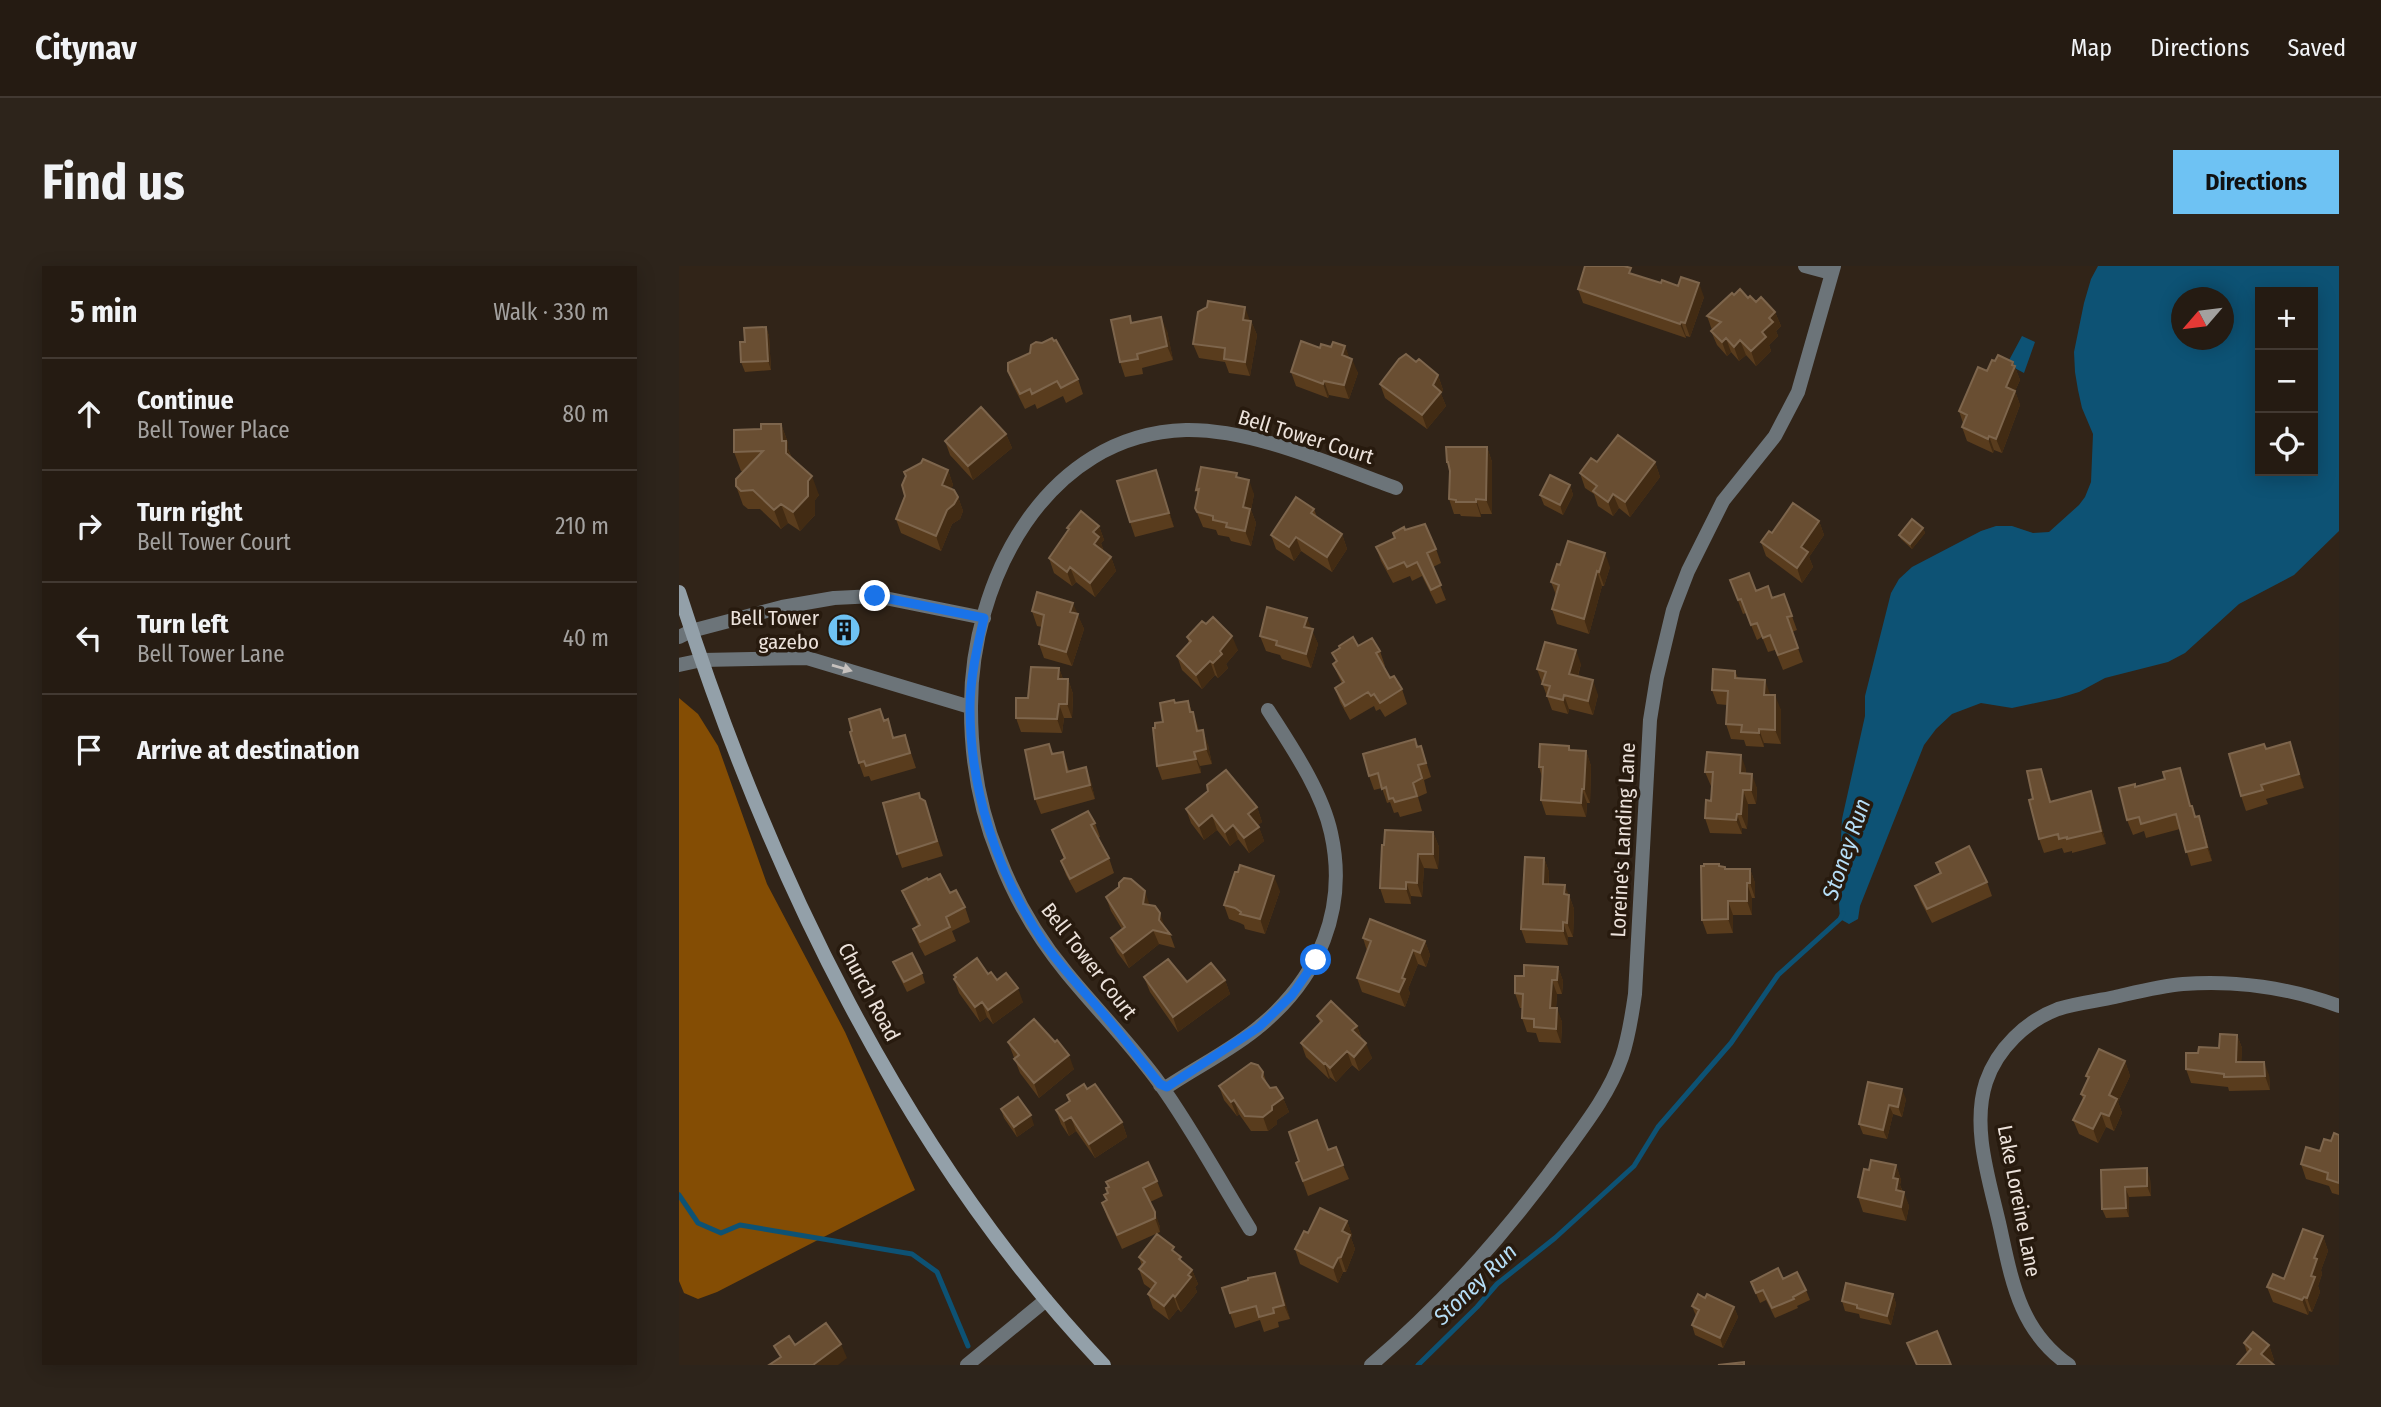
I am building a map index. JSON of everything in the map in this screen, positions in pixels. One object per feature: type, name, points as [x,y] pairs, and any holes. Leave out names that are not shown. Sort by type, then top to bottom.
[{"type":"main road","name":"Church Road","points":[[679,592],[685,634],[702,660],[756,802],[787,874],[861,1022],[927,1137],[971,1200],[1046,1300],[1104,1365]]},
{"type":"street","points":[[1805,266],[1832,270]]},
{"type":"street","name":"Loreine's Landing Lane","points":[[1371,1365],[1480,1258],[1546,1178],[1593,1114],[1622,1058],[1635,994],[1650,720],[1673,610],[1688,571],[1723,500],[1775,436],[1798,392],[1832,270]]},
{"type":"street","name":"Bell Tower Court","points":[[1250,1229],[1160,1084],[1066,972],[1022,907],[998,857],[973,759],[970,707],[975,660],[984,618],[1000,569],[1019,530],[1048,493],[1070,472],[1098,454],[1124,443],[1155,434],[1184,430],[1240,435],[1396,488]]},
{"type":"street","points":[[685,634],[782,607],[834,598],[875,596],[984,618]]},
{"type":"street","points":[[679,665],[702,660],[807,658],[970,707]]},
{"type":"street","points":[[1160,1084],[1167,1087],[1259,1027],[1292,995],[1316,960],[1331,923],[1337,883],[1331,831],[1310,777],[1268,710]]},
{"type":"street","name":"Lake Loreine Lane","points":[[2069,1365],[2050,1350],[2019,1304],[1987,1167],[1980,1127],[1981,1101],[1989,1075],[2004,1050],[2020,1031],[2057,1009],[2182,984],[2256,986],[2287,991],[2339,1006]]},
{"type":"street","points":[[967,1365],[1046,1300]]},
{"type":"shaded area","points":[[679,698],[698,714],[718,746],[767,884],[845,1032],[915,1190],[717,1292],[698,1299],[684,1293],[679,1281]]},
{"type":"water","points":[[2098,266],[2339,266],[2339,531],[2294,575],[2239,604],[2185,653],[2168,662],[2105,678],[2079,692],[2059,698],[2012,708],[1981,703],[1952,714],[1924,745],[1860,906],[1858,919],[1849,924],[1840,919],[1839,904],[1845,876],[1840,856],[1842,819],[1865,716],[1865,696],[1891,593],[1899,579],[1912,567],[1981,531],[1996,526],[2012,526],[2033,533],[2049,532],[2085,497],[2091,482],[2093,434],[2082,408],[2074,352],[2084,303]]},
{"type":"water","points":[[2022,336],[2035,342],[2024,373],[2007,364]]},
{"type":"building","points":[[1585,266],[1624,266],[1631,268],[1629,273],[1678,286],[1681,277],[1699,283],[1685,323],[1680,324],[1578,289]]},
{"type":"building","points":[[1740,289],[1756,302],[1761,297],[1775,312],[1769,318],[1773,322],[1762,332],[1766,337],[1751,351],[1740,340],[1734,347],[1726,338],[1722,342],[1711,331],[1721,322],[1707,316]]},
{"type":"building","points":[[1208,301],[1245,307],[1243,320],[1251,321],[1245,362],[1224,359],[1225,348],[1193,344],[1198,312],[1207,307]]},
{"type":"building","points":[[1130,316],[1131,323],[1161,317],[1167,346],[1137,354],[1138,359],[1120,362],[1111,320]]},
{"type":"building","points":[[766,327],[768,361],[741,362],[740,342],[745,342],[744,328]]},
{"type":"building","points":[[1052,338],[1056,340],[1078,379],[1061,388],[1057,381],[1032,394],[1030,389],[1020,394],[1008,371],[1008,363],[1030,353],[1031,345],[1036,342],[1042,343]]},
{"type":"building","points":[[1301,341],[1320,348],[1321,344],[1331,347],[1333,342],[1345,346],[1342,355],[1352,359],[1344,385],[1324,381],[1323,384],[1291,372]]},
{"type":"building","points":[[1406,354],[1416,362],[1419,359],[1438,375],[1433,385],[1441,392],[1422,415],[1380,384]]},
{"type":"building","points":[[1998,355],[2013,362],[2012,365],[2015,366],[2006,387],[2015,391],[1996,439],[1989,436],[1988,439],[1962,427],[1967,415],[1959,411],[1978,367],[1987,371],[1992,360],[1995,361]]},
{"type":"building","points":[[981,407],[1006,434],[968,466],[945,441]]},
{"type":"building","points":[[761,424],[781,424],[786,453],[812,476],[808,481],[808,496],[793,512],[781,504],[774,510],[753,490],[741,491],[736,486],[736,479],[763,451],[734,452],[734,430],[761,429]]},
{"type":"building","points":[[1618,435],[1655,462],[1625,502],[1613,494],[1608,502],[1593,491],[1597,486],[1580,473],[1591,458],[1597,462]]},
{"type":"building","points":[[1446,447],[1487,447],[1486,500],[1456,502],[1449,499],[1450,471]]},
{"type":"building","points":[[923,459],[948,470],[942,485],[954,490],[958,497],[947,510],[936,536],[896,519],[905,496],[902,485],[906,476],[904,472],[921,463]]},
{"type":"building","points":[[1201,467],[1237,473],[1236,477],[1249,480],[1243,507],[1250,509],[1245,531],[1226,527],[1227,523],[1197,512],[1195,508],[1199,489],[1196,490]]},
{"type":"building","points":[[1156,470],[1169,513],[1130,522],[1117,481]]},
{"type":"building","points":[[1550,475],[1570,485],[1560,505],[1540,495]]},
{"type":"building","points":[[1296,497],[1314,509],[1311,513],[1342,534],[1327,557],[1296,537],[1289,547],[1271,535]]},
{"type":"building","points":[[1793,503],[1819,521],[1801,547],[1808,552],[1797,568],[1761,542],[1769,531],[1772,533]]},
{"type":"building","points":[[1081,511],[1099,526],[1093,532],[1099,537],[1094,544],[1111,557],[1090,583],[1070,567],[1067,572],[1049,558]]},
{"type":"building","points":[[1912,519],[1923,528],[1910,544],[1899,535]]},
{"type":"building","points":[[1425,524],[1436,549],[1427,553],[1441,585],[1431,590],[1417,562],[1407,567],[1404,562],[1388,569],[1376,547],[1395,538],[1393,533],[1404,527],[1405,530]]},
{"type":"building","points":[[1568,541],[1605,553],[1599,572],[1597,571],[1584,619],[1552,609],[1559,585],[1551,582]]},
{"type":"building","points":[[1749,573],[1756,591],[1768,586],[1772,598],[1784,594],[1792,616],[1787,617],[1798,648],[1778,655],[1770,635],[1763,638],[1757,623],[1751,625],[1730,580]]},
{"type":"building","points":[[1037,592],[1073,603],[1070,612],[1078,614],[1066,652],[1039,644],[1044,615],[1032,611]]},
{"type":"building","points":[[1267,607],[1307,618],[1304,627],[1313,629],[1306,654],[1276,645],[1277,641],[1260,636]]},
{"type":"building","points":[[1213,617],[1232,636],[1220,651],[1222,654],[1196,675],[1177,656],[1191,641],[1187,637],[1202,621],[1206,624]]},
{"type":"building","points":[[835,618],[848,618],[848,632],[835,632]]},
{"type":"building","points":[[1353,637],[1358,646],[1372,638],[1380,651],[1376,653],[1390,678],[1394,676],[1402,689],[1380,703],[1374,694],[1371,696],[1368,692],[1345,706],[1335,688],[1344,682],[1333,664],[1337,661],[1332,653]]},
{"type":"building","points":[[1545,642],[1576,650],[1569,674],[1593,680],[1588,701],[1564,695],[1563,700],[1547,696],[1550,686],[1542,684],[1546,672],[1537,669]]},
{"type":"building","points":[[1031,667],[1059,668],[1058,679],[1068,679],[1067,704],[1059,704],[1057,719],[1016,718],[1016,698],[1028,698]]},
{"type":"building","points":[[1713,669],[1735,671],[1735,678],[1765,680],[1764,695],[1775,695],[1775,730],[1741,732],[1742,725],[1726,724],[1728,691],[1712,690]]},
{"type":"building","points":[[1174,700],[1175,703],[1188,701],[1197,731],[1203,730],[1206,749],[1194,752],[1196,759],[1157,766],[1153,728],[1155,723],[1163,722],[1160,703]]},
{"type":"building","points":[[880,709],[884,721],[888,719],[893,738],[905,735],[910,753],[866,766],[864,761],[859,763],[849,719]]},
{"type":"building","points":[[1415,739],[1417,747],[1421,746],[1426,763],[1418,765],[1422,778],[1413,783],[1417,796],[1395,802],[1393,798],[1389,799],[1386,787],[1382,789],[1378,773],[1369,776],[1363,754]]},
{"type":"building","points":[[2290,742],[2299,774],[2261,785],[2263,790],[2241,796],[2229,754],[2264,744],[2266,749]]},
{"type":"building","points":[[1049,744],[1052,754],[1063,752],[1067,772],[1086,767],[1090,785],[1035,799],[1025,750]]},
{"type":"building","points":[[1540,744],[1569,746],[1569,750],[1586,751],[1581,803],[1541,800],[1543,767],[1539,767]]},
{"type":"building","points":[[1707,752],[1741,755],[1740,773],[1752,774],[1751,790],[1743,790],[1741,814],[1737,814],[1736,820],[1705,818],[1706,800],[1711,801],[1713,772],[1705,772]]},
{"type":"building","points":[[2180,768],[2190,806],[2195,817],[2199,816],[2207,847],[2186,852],[2176,814],[2141,824],[2139,817],[2127,820],[2119,788],[2165,779],[2163,772]]},
{"type":"building","points":[[2041,769],[2050,802],[2091,791],[2101,831],[2067,839],[2059,839],[2058,834],[2039,839],[2029,800],[2033,799],[2027,771]]},
{"type":"building","points":[[1226,770],[1257,807],[1248,814],[1259,827],[1244,838],[1233,825],[1225,832],[1212,815],[1199,826],[1186,809],[1208,791],[1207,785]]},
{"type":"building","points":[[919,793],[920,798],[925,801],[937,841],[897,854],[883,803]]},
{"type":"building","points":[[1088,811],[1095,823],[1091,825],[1109,858],[1070,879],[1061,861],[1065,858],[1052,830]]},
{"type":"building","points":[[1385,830],[1433,832],[1433,854],[1418,854],[1417,883],[1406,882],[1406,889],[1380,888]]},
{"type":"building","points":[[1969,846],[1987,882],[1927,909],[1915,886],[1941,873],[1936,863]]},
{"type":"building","points":[[1525,857],[1544,858],[1543,884],[1565,885],[1564,894],[1569,895],[1567,923],[1563,922],[1563,931],[1521,929]]},
{"type":"building","points":[[1719,864],[1725,869],[1750,869],[1747,901],[1728,901],[1728,919],[1702,920],[1701,866]]},
{"type":"building","points":[[1240,865],[1274,876],[1260,919],[1240,914],[1235,908],[1224,905]]},
{"type":"building","points":[[940,874],[950,893],[956,890],[965,907],[946,917],[950,927],[920,942],[913,929],[920,925],[902,891]]},
{"type":"building","points":[[1124,878],[1131,879],[1145,891],[1143,904],[1155,906],[1160,913],[1159,920],[1170,934],[1153,930],[1123,953],[1111,938],[1125,927],[1106,897],[1119,887]]},
{"type":"building","points":[[1370,919],[1425,941],[1420,953],[1413,950],[1399,992],[1357,978],[1371,941],[1363,938]]},
{"type":"building","points":[[912,953],[922,973],[904,982],[893,962]]},
{"type":"building","points":[[977,958],[988,974],[991,972],[997,980],[1006,973],[1018,988],[988,1010],[982,1002],[975,1007],[954,979],[954,975]]},
{"type":"building","points":[[1168,959],[1187,982],[1211,963],[1225,980],[1173,1017],[1144,977]]},
{"type":"building","points":[[1524,965],[1558,967],[1557,980],[1552,980],[1550,1008],[1557,1008],[1556,1029],[1534,1027],[1534,1019],[1522,1018],[1523,994],[1515,993],[1515,976],[1524,976]]},
{"type":"building","points":[[1331,1001],[1357,1026],[1352,1030],[1366,1043],[1354,1057],[1347,1051],[1330,1068],[1301,1043],[1322,1021],[1317,1016]]},
{"type":"building","points":[[1034,1019],[1069,1055],[1034,1083],[1014,1059],[1019,1055],[1008,1042]]},
{"type":"building","points":[[2220,1034],[2237,1035],[2236,1062],[2264,1062],[2265,1076],[2224,1077],[2224,1074],[2186,1069],[2186,1053],[2198,1053],[2199,1047],[2219,1048]]},
{"type":"building","points":[[2099,1049],[2125,1061],[2109,1095],[2117,1099],[2109,1116],[2101,1113],[2093,1129],[2073,1120],[2085,1096],[2081,1094],[2089,1077],[2086,1076]]},
{"type":"building","points":[[1251,1063],[1258,1065],[1270,1088],[1276,1087],[1283,1098],[1263,1117],[1245,1116],[1234,1100],[1231,1102],[1219,1086]]},
{"type":"building","points":[[1868,1082],[1902,1089],[1898,1107],[1889,1105],[1883,1130],[1859,1124]]},
{"type":"building","points":[[1084,1084],[1087,1089],[1095,1084],[1122,1122],[1089,1144],[1071,1117],[1064,1121],[1056,1110],[1070,1101],[1067,1095]]},
{"type":"building","points":[[1018,1097],[1031,1115],[1014,1127],[1001,1109]]},
{"type":"building","points":[[1317,1120],[1328,1150],[1336,1147],[1343,1165],[1303,1181],[1289,1132]]},
{"type":"building","points":[[2334,1133],[2339,1135],[2339,1183],[2327,1179],[2328,1173],[2301,1164],[2306,1147],[2320,1151],[2324,1139],[2331,1141]]},
{"type":"building","points":[[1871,1160],[1896,1165],[1893,1178],[1898,1179],[1896,1190],[1904,1192],[1901,1207],[1858,1197],[1864,1169],[1869,1170]]},
{"type":"building","points":[[1148,1162],[1157,1181],[1143,1188],[1155,1212],[1155,1218],[1117,1235],[1102,1203],[1107,1200],[1104,1195],[1108,1193],[1106,1188],[1109,1187],[1106,1182]]},
{"type":"building","points":[[2147,1168],[2147,1186],[2125,1187],[2126,1208],[2102,1209],[2101,1170]]},
{"type":"building","points":[[1320,1208],[1347,1221],[1342,1231],[1350,1235],[1333,1268],[1295,1249],[1304,1231],[1308,1233]]},
{"type":"building","points":[[2303,1229],[2323,1236],[2314,1258],[2317,1259],[2311,1276],[2315,1277],[2307,1298],[2302,1300],[2267,1287],[2273,1274],[2284,1279]]},
{"type":"building","points":[[1157,1234],[1174,1247],[1172,1250],[1181,1257],[1179,1259],[1192,1270],[1188,1275],[1191,1277],[1164,1306],[1148,1294],[1156,1283],[1139,1269],[1145,1262],[1139,1257]]},
{"type":"building","points":[[1778,1268],[1783,1279],[1797,1272],[1806,1290],[1793,1297],[1794,1299],[1772,1308],[1763,1290],[1756,1293],[1751,1282]]},
{"type":"building","points":[[1275,1273],[1284,1305],[1273,1308],[1274,1313],[1259,1317],[1256,1306],[1230,1313],[1222,1288],[1248,1278]]},
{"type":"building","points":[[1846,1283],[1893,1294],[1887,1316],[1842,1301]]},
{"type":"building","points":[[1698,1294],[1705,1298],[1707,1294],[1734,1307],[1720,1338],[1692,1325],[1699,1310],[1692,1306]]},
{"type":"building","points":[[826,1323],[841,1344],[813,1365],[769,1365],[781,1357],[774,1346],[789,1336],[795,1345]]},
{"type":"building","points":[[1937,1331],[1951,1365],[1917,1365],[1907,1343]]},
{"type":"building","points":[[2253,1332],[2269,1345],[2261,1354],[2274,1365],[2237,1365],[2251,1349],[2244,1343]]},
{"type":"building","points":[[1744,1362],[1744,1365],[1718,1365]]},
{"type":"waterway","name":"Stoney Run","points":[[1418,1365],[1497,1284],[1555,1238],[1634,1166],[1658,1127],[1731,1043],[1778,975],[1840,919],[1843,913]]},
{"type":"waterway","points":[[679,1195],[698,1223],[721,1233],[740,1225],[912,1254],[937,1272],[968,1346]]},
{"type":"place","name":"Bell Tower gazebo","points":[[844,630]]},
{"type":"route","points":[[875,596],[984,618],[975,660],[970,707],[973,759],[998,857],[1022,907],[1043,941],[1160,1084],[1167,1087],[1259,1027],[1292,995],[1316,960]]}]
